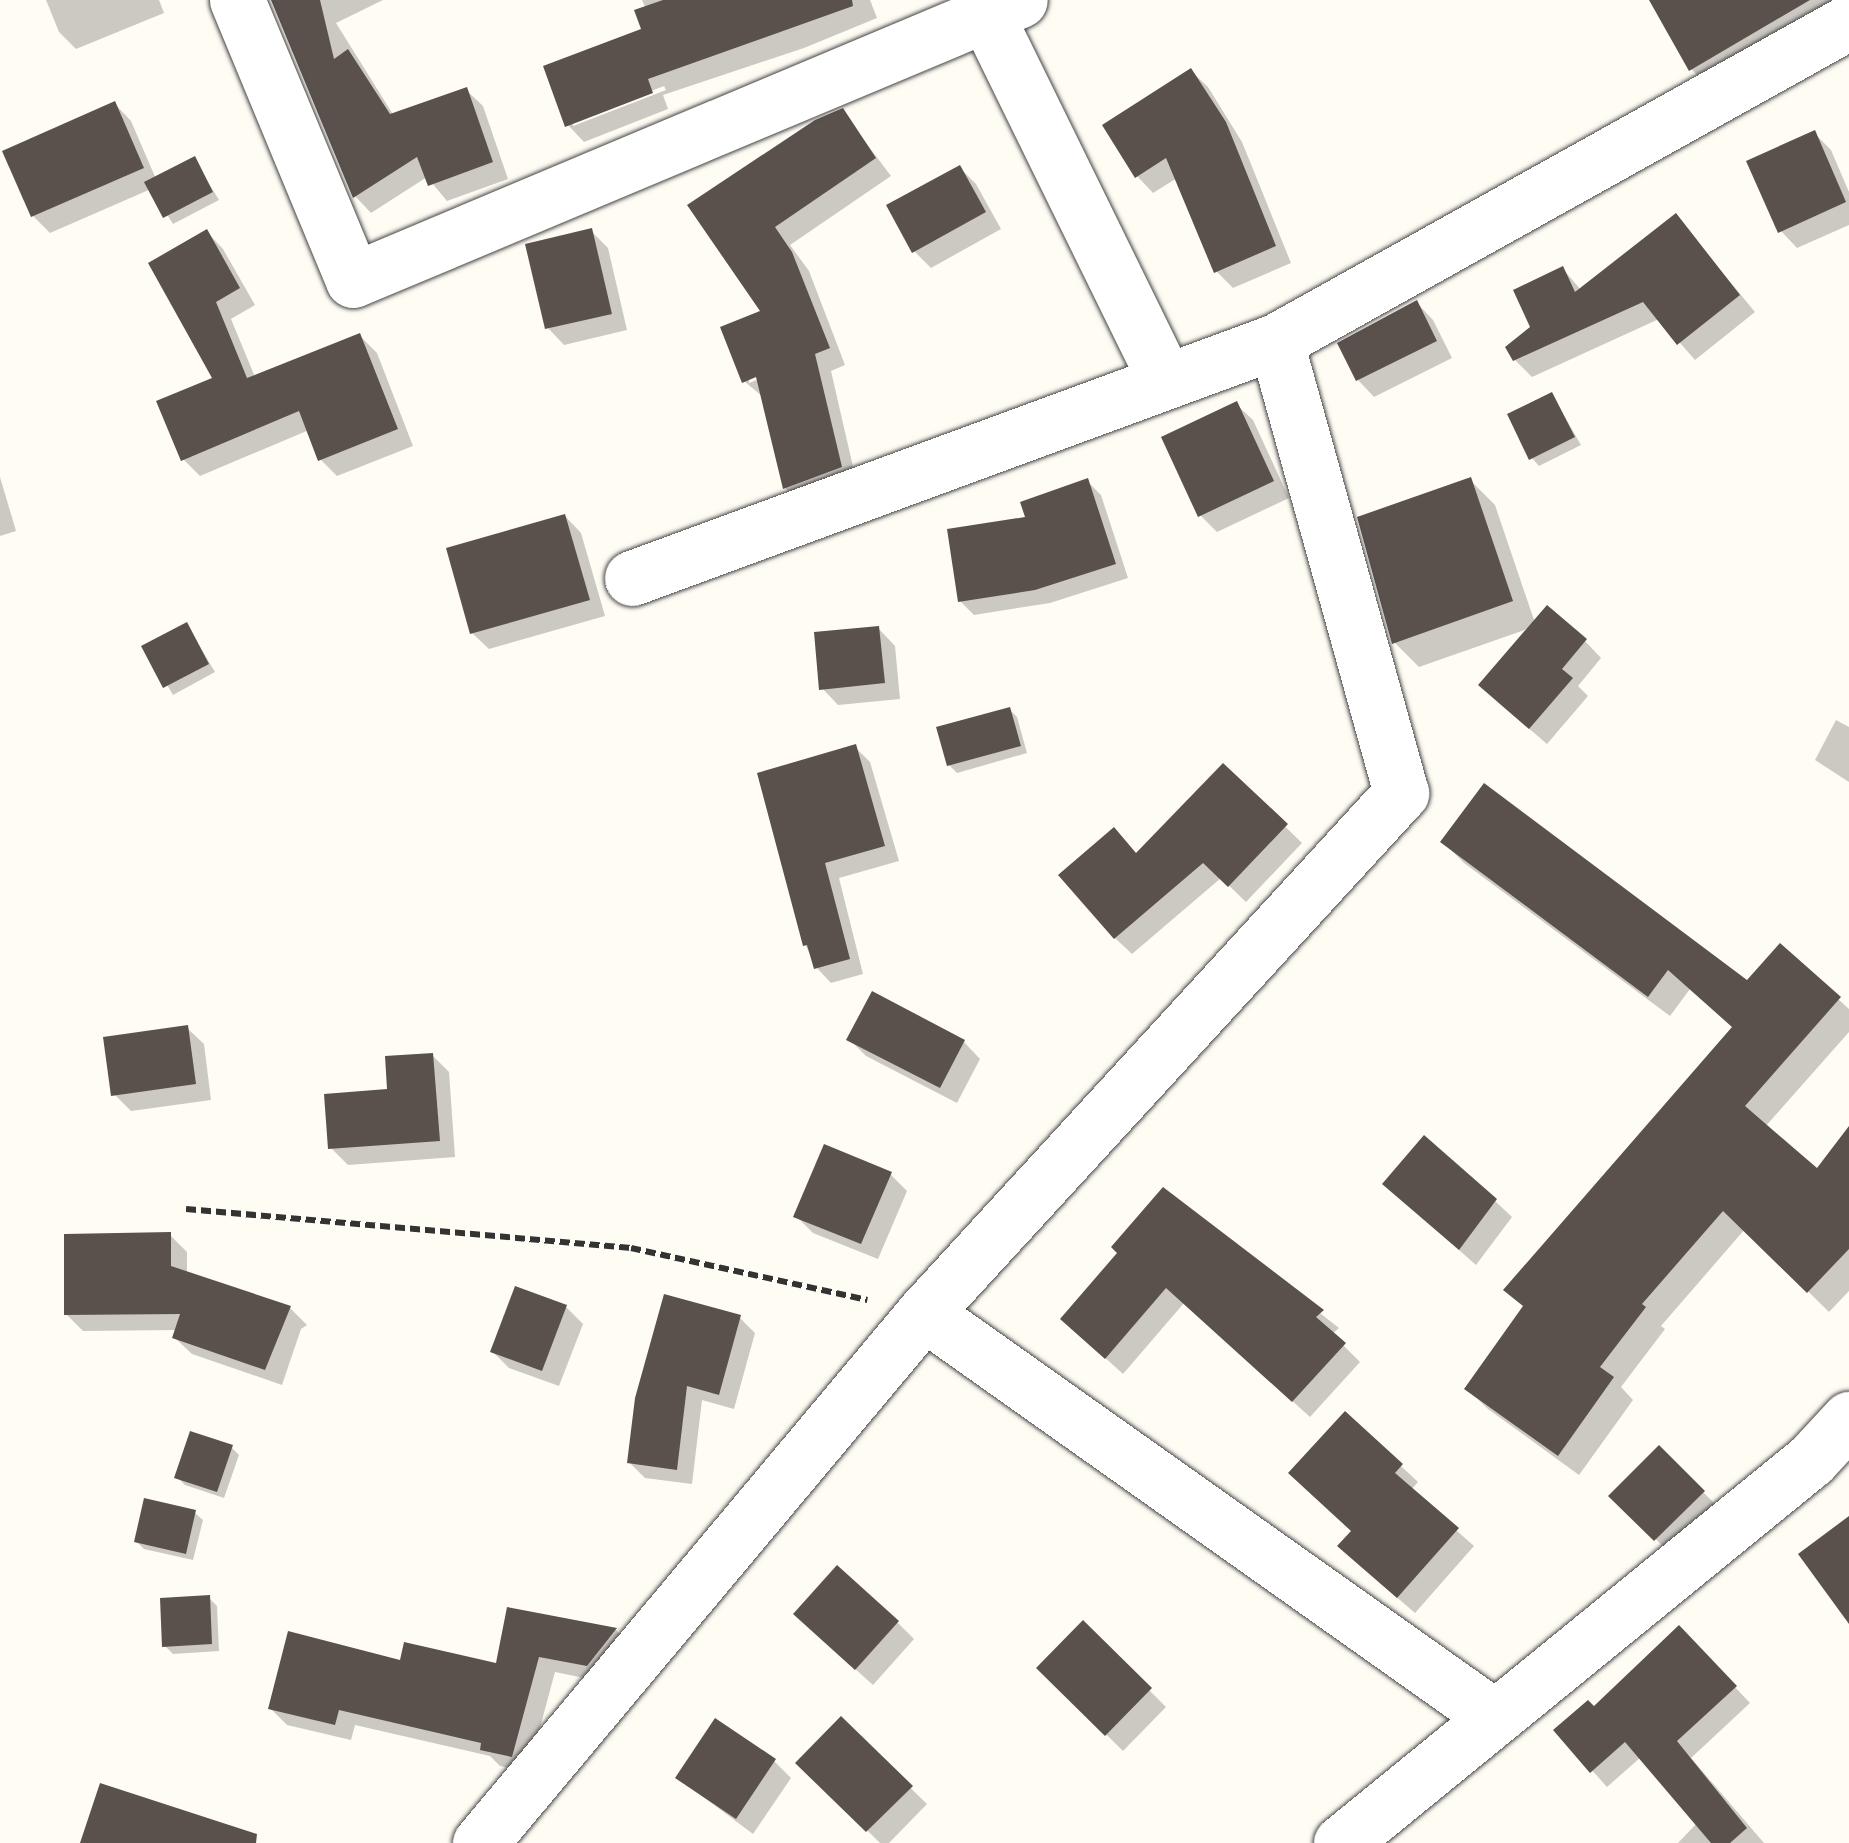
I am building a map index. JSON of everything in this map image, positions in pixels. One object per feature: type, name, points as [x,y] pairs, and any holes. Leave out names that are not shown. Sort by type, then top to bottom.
[{"type":"street","points":[[236,0],[353,280],[995,5],[1164,378]]},
{"type":"street","points":[[632,578],[1164,378],[1276,341],[1849,22]]},
{"type":"street","points":[[480,1843],[924,1312],[1401,793],[1276,341]]},
{"type":"street","points":[[924,1312],[1493,1716]]},
{"type":"street","points":[[1340,1843],[1812,1460],[1849,1419]]},
{"type":"path","points":[[186,1209],[631,1248],[924,1312]]},
{"type":"building","points":[[271,0],[320,0],[334,59],[348,49],[390,114],[467,87],[493,162],[428,186],[417,157],[353,198]]},
{"type":"building","points":[[663,0],[852,0],[853,6],[648,79],[653,93],[565,127],[543,66],[641,29],[634,10]]},
{"type":"building","points":[[1649,0],[1810,0],[1689,71]]},
{"type":"building","points":[[1191,68],[1226,122],[1276,246],[1214,273],[1166,158],[1135,178],[1102,125]]},
{"type":"building","points":[[115,101],[144,168],[31,217],[2,151]]},
{"type":"building","points":[[843,108],[876,158],[775,227],[792,252],[830,348],[815,354],[842,467],[783,489],[756,377],[742,383],[720,327],[760,311],[687,205],[815,120]]},
{"type":"building","points":[[1815,130],[1846,202],[1778,233],[1746,161]]},
{"type":"building","points":[[195,156],[213,192],[163,218],[144,182]]},
{"type":"building","points":[[960,165],[986,212],[912,253],[886,205]]},
{"type":"building","points":[[1676,213],[1740,295],[1677,345],[1643,302],[1513,361],[1505,347],[1530,327],[1513,290],[1563,266],[1575,292]]},
{"type":"building","points":[[592,228],[612,314],[545,329],[525,244]]},
{"type":"building","points":[[207,229],[240,288],[216,302],[247,378],[360,333],[398,429],[318,461],[299,411],[181,461],[156,401],[212,378],[148,263]]},
{"type":"building","points":[[1417,300],[1437,341],[1356,381],[1337,343]]},
{"type":"building","points":[[1552,392],[1575,437],[1529,460],[1507,414]]},
{"type":"building","points":[[1237,401],[1274,481],[1198,517],[1161,437]]},
{"type":"building","points":[[1471,477],[1513,601],[1392,644],[1357,517]]},
{"type":"building","points":[[1088,478],[1116,564],[1035,590],[958,602],[947,529],[1025,517],[1020,502]]},
{"type":"building","points":[[565,514],[590,600],[470,634],[446,548]]},
{"type":"building","points":[[1547,605],[1587,639],[1562,669],[1573,678],[1529,729],[1478,685]]},
{"type":"building","points":[[187,622],[209,664],[163,688],[141,646]]},
{"type":"building","points":[[879,626],[885,683],[819,690],[814,632]]},
{"type":"building","points":[[1010,707],[1021,746],[947,766],[936,727]]},
{"type":"building","points":[[856,744],[885,846],[825,863],[850,959],[814,969],[807,945],[803,946],[757,773]]},
{"type":"building","points":[[1223,763],[1288,824],[1228,887],[1203,863],[1114,939],[1058,875],[1114,827],[1136,853]]},
{"type":"building","points":[[1484,783],[1747,980],[1780,943],[1841,997],[1745,1106],[1817,1168],[1849,1126],[1849,1249],[1807,1293],[1723,1211],[1642,1304],[1646,1307],[1600,1367],[1614,1377],[1558,1456],[1464,1389],[1523,1306],[1503,1290],[1732,1027],[1668,970],[1648,997],[1440,842]]},
{"type":"building","points":[[872,991],[965,1040],[940,1088],[846,1040]]},
{"type":"building","points":[[188,1025],[196,1084],[111,1096],[103,1037]]},
{"type":"building","points":[[433,1053],[440,1141],[328,1149],[324,1094],[387,1089],[385,1056]]},
{"type":"building","points":[[1424,1135],[1497,1199],[1459,1250],[1382,1184]]},
{"type":"building","points":[[824,1144],[892,1172],[861,1244],[793,1217]]},
{"type":"building","points":[[1163,1187],[1324,1310],[1316,1317],[1346,1343],[1292,1402],[1166,1288],[1105,1359],[1060,1319],[1117,1253],[1111,1247]]},
{"type":"building","points":[[171,1232],[171,1266],[291,1306],[265,1370],[172,1338],[180,1314],[64,1315],[64,1234]]},
{"type":"building","points":[[515,1286],[567,1305],[542,1371],[490,1352]]},
{"type":"building","points":[[664,1294],[741,1315],[719,1395],[687,1386],[677,1470],[627,1463],[635,1398]]},
{"type":"building","points":[[1345,1411],[1403,1464],[1395,1473],[1459,1528],[1397,1598],[1337,1546],[1351,1531],[1288,1473]]},
{"type":"building","points":[[190,1431],[233,1445],[217,1492],[174,1478]]},
{"type":"building","points":[[1659,1445],[1705,1491],[1654,1541],[1608,1496]]},
{"type":"building","points":[[144,1498],[196,1510],[186,1554],[134,1542]]},
{"type":"building","points":[[1849,1516],[1849,1624],[1798,1554]]},
{"type":"building","points":[[837,1565],[899,1621],[855,1670],[793,1614]]},
{"type":"building","points":[[210,1595],[212,1644],[162,1647],[160,1598]]},
{"type":"building","points":[[507,1607],[617,1628],[587,1666],[539,1657],[512,1757],[480,1750],[481,1743],[339,1710],[335,1725],[268,1709],[288,1631],[400,1660],[404,1642],[496,1663]]},
{"type":"building","points":[[1083,1620],[1152,1688],[1105,1736],[1036,1668]]},
{"type":"building","points":[[1679,1625],[1737,1686],[1677,1741],[1747,1828],[1730,1843],[1711,1843],[1625,1742],[1590,1773],[1553,1730],[1588,1700],[1594,1706]]},
{"type":"building","points":[[841,1716],[913,1786],[866,1832],[795,1763]]},
{"type":"building","points":[[715,1718],[776,1759],[736,1819],[675,1778]]},
{"type":"building","points":[[100,1783],[257,1834],[256,1843],[80,1843]]}]
